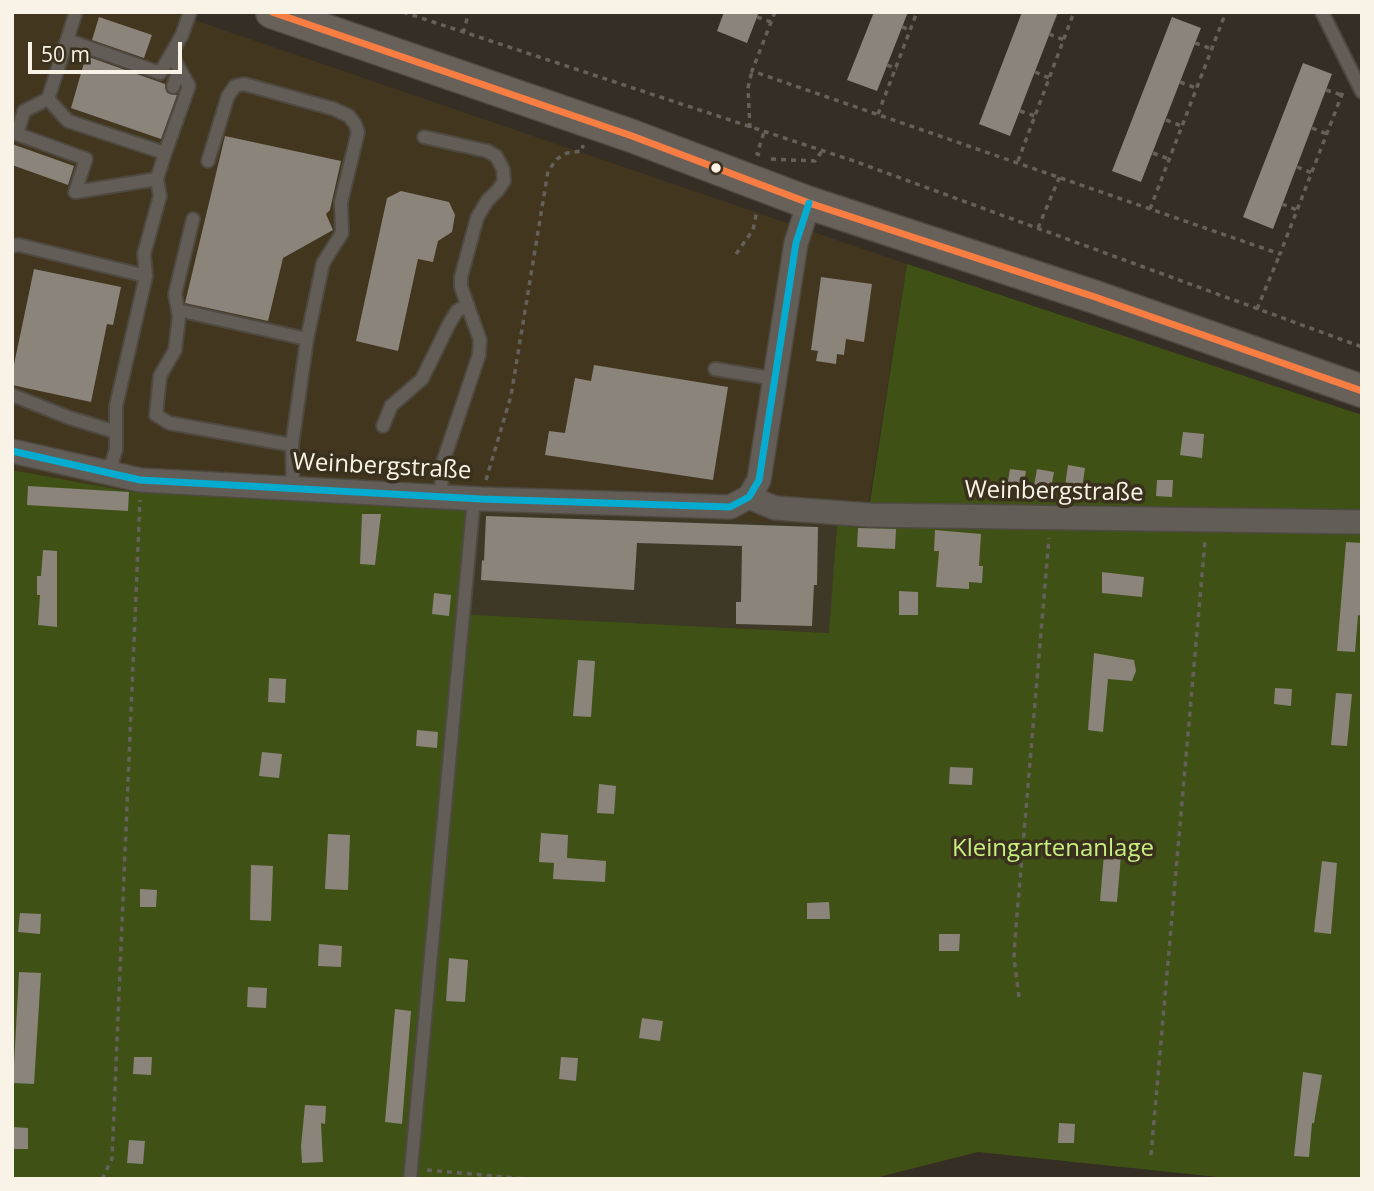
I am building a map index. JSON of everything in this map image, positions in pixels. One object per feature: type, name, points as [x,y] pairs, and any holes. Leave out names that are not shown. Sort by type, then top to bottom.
[{"type":"main road","points":[[272,12],[588,121],[809,203],[1362,391]]},
{"type":"street","points":[[749,497],[759,480],[796,243],[809,203]]},
{"type":"street","name":"Weinbergstraße","points":[[12,451],[140,480],[478,498],[719,508],[730,507],[749,497],[775,508],[869,515],[1362,522]]},
{"type":"lane","points":[[76,12],[48,99],[24,111],[17,134],[86,159],[75,192],[157,179]]},
{"type":"lane","points":[[67,40],[160,73],[182,35],[190,12]]},
{"type":"lane","points":[[1322,12],[1362,92]]},
{"type":"lane","points":[[109,473],[116,449],[116,406],[146,276],[144,254],[160,196],[157,179],[189,86],[171,54]]},
{"type":"lane","points":[[173,87],[179,69]]},
{"type":"lane","points":[[208,161],[228,96],[235,86],[244,84],[334,109],[349,116],[358,132],[341,202],[342,233],[323,263],[307,339],[292,445],[293,488]]},
{"type":"lane","points":[[48,99],[68,121],[153,142],[165,153]]},
{"type":"lane","points":[[424,137],[487,151],[496,156],[503,169],[504,181],[477,218],[464,265],[461,287],[480,340],[479,355],[442,465],[440,496]]},
{"type":"lane","points":[[192,219],[176,293],[178,310],[175,349],[160,376],[156,415],[169,423],[292,445]]},
{"type":"lane","points":[[12,246],[19,245],[146,276]]},
{"type":"lane","points":[[383,426],[391,406],[422,379],[449,324],[457,311],[467,305]]},
{"type":"lane","points":[[178,310],[307,339]]},
{"type":"lane","points":[[715,369],[776,379]]},
{"type":"lane","points":[[12,395],[70,418],[116,432]]},
{"type":"lane","points":[[410,1174],[478,498]]},
{"type":"path","points":[[403,12],[855,161],[1362,346]]},
{"type":"path","points":[[463,33],[469,12]]},
{"type":"path","points":[[750,128],[748,89],[752,71],[775,12]]},
{"type":"path","points":[[878,114],[917,12]]},
{"type":"path","points":[[1018,161],[1074,12]]},
{"type":"path","points":[[1150,209],[1226,12]]},
{"type":"path","points":[[757,17],[771,22]]},
{"type":"path","points":[[902,27],[911,30]]},
{"type":"path","points":[[1049,34],[1064,40]]},
{"type":"path","points":[[1195,43],[1212,49]]},
{"type":"path","points":[[887,65],[897,69]]},
{"type":"path","points":[[752,71],[1280,254]]},
{"type":"path","points":[[1034,72],[1049,78]]},
{"type":"path","points":[[1257,309],[1351,72]]},
{"type":"path","points":[[1180,82],[1196,88]]},
{"type":"path","points":[[1326,90],[1342,95]]},
{"type":"path","points":[[1020,111],[1035,116]]},
{"type":"path","points":[[1166,120],[1182,126]]},
{"type":"path","points":[[478,498],[511,396],[548,171],[556,159],[567,153],[582,151],[588,121]]},
{"type":"path","points":[[1312,128],[1327,134]]},
{"type":"path","points":[[758,152],[764,132]]},
{"type":"path","points":[[1153,153],[1169,159]]},
{"type":"path","points":[[1297,167],[1312,173]]},
{"type":"path","points":[[1038,229],[1060,176]]},
{"type":"path","points":[[1282,205],[1297,210]]},
{"type":"path","points":[[103,1179],[112,1159],[140,480]]},
{"type":"path","points":[[1019,997],[1014,958],[1015,939],[1051,519]]},
{"type":"path","points":[[1151,1155],[1206,521]]},
{"type":"path","points":[[410,1174],[526,1179]]},
{"type":"shaded area","points":[[12,12],[171,12],[907,264],[865,528],[126,491],[12,470]]},
{"type":"shaded area","points":[[466,508],[837,525],[830,633],[456,614]]},
{"type":"green space","name":"Kleingartenanlage","points":[[907,264],[1362,415],[1362,1179],[1237,1179],[978,1152],[871,1179],[12,1179],[12,470],[127,491],[466,508],[456,614],[829,633],[837,525],[866,528]]},
{"type":"building","points":[[724,12],[759,12],[747,43],[717,31]]},
{"type":"building","points":[[874,12],[908,12],[877,91],[847,80]]},
{"type":"building","points":[[1022,12],[1058,12],[1010,136],[979,124]]},
{"type":"building","points":[[99,17],[152,35],[144,58],[92,40]]},
{"type":"building","points":[[1172,17],[1201,28],[1141,182],[1112,171]]},
{"type":"building","points":[[86,56],[165,84],[167,93],[177,95],[161,139],[71,108]]},
{"type":"building","points":[[1303,63],[1332,74],[1273,229],[1243,217]]},
{"type":"building","points":[[225,136],[341,161],[330,210],[326,214],[333,230],[283,258],[268,321],[185,303]]},
{"type":"building","points":[[12,144],[74,166],[68,185],[12,165]]},
{"type":"building","points":[[401,191],[449,202],[455,215],[452,232],[438,241],[433,262],[418,259],[398,351],[356,341],[387,198]]},
{"type":"building","points":[[34,269],[121,287],[113,325],[107,324],[91,402],[12,385]]},
{"type":"building","points":[[821,277],[872,284],[864,342],[846,339],[844,355],[837,354],[836,364],[816,361],[818,351],[811,350]]},
{"type":"building","points":[[594,365],[728,387],[713,480],[545,455],[549,431],[565,433],[575,378],[591,381]]},
{"type":"building","points":[[1183,432],[1204,434],[1202,458],[1180,455]]},
{"type":"building","points":[[1068,465],[1085,468],[1082,489],[1065,486]]},
{"type":"building","points":[[1010,469],[1026,471],[1023,489],[1007,487]]},
{"type":"building","points":[[1037,469],[1054,472],[1051,489],[1034,486]]},
{"type":"building","points":[[1157,480],[1173,480],[1172,497],[1156,496]]},
{"type":"building","points":[[28,486],[129,492],[128,511],[27,505]]},
{"type":"building","points":[[362,514],[381,514],[375,565],[360,564]]},
{"type":"building","points":[[486,516],[818,527],[817,585],[814,585],[812,626],[736,624],[736,602],[741,602],[742,546],[637,543],[634,590],[481,580]]},
{"type":"building","points":[[858,528],[896,529],[895,549],[857,547]]},
{"type":"building","points":[[935,530],[981,534],[979,566],[983,566],[982,583],[969,582],[969,589],[936,587],[939,551],[934,551]]},
{"type":"building","points":[[1346,542],[1362,543],[1362,616],[1358,615],[1355,652],[1337,651]]},
{"type":"building","points":[[43,550],[57,551],[57,627],[38,625],[40,595],[37,595],[37,576],[41,576]]},
{"type":"building","points":[[1102,572],[1144,577],[1142,597],[1102,593]]},
{"type":"building","points":[[899,591],[918,592],[918,615],[899,615]]},
{"type":"building","points":[[434,593],[451,595],[449,616],[432,614]]},
{"type":"building","points":[[1094,653],[1134,660],[1136,671],[1132,681],[1108,679],[1103,732],[1088,730]]},
{"type":"building","points":[[578,660],[595,661],[591,717],[573,716]]},
{"type":"building","points":[[269,678],[286,679],[285,703],[268,702]]},
{"type":"building","points":[[1275,688],[1292,689],[1291,706],[1274,704]]},
{"type":"building","points":[[1336,693],[1352,694],[1347,746],[1331,745]]},
{"type":"building","points":[[417,730],[438,732],[437,748],[416,746]]},
{"type":"building","points":[[262,752],[282,754],[279,778],[259,776]]},
{"type":"building","points":[[950,767],[973,768],[972,785],[949,784]]},
{"type":"building","points":[[599,784],[616,786],[614,814],[597,813]]},
{"type":"building","points":[[541,833],[568,835],[567,858],[606,861],[605,882],[553,879],[554,863],[539,862]]},
{"type":"building","points":[[328,834],[350,835],[348,890],[325,889]]},
{"type":"building","points":[[1104,854],[1121,855],[1117,902],[1100,901]]},
{"type":"building","points":[[1322,861],[1337,863],[1331,934],[1314,932]]},
{"type":"building","points":[[251,865],[273,866],[271,921],[250,920]]},
{"type":"building","points":[[140,889],[157,890],[156,907],[140,907]]},
{"type":"building","points":[[829,902],[830,919],[807,919],[807,903]]},
{"type":"building","points":[[20,913],[41,914],[40,934],[18,932]]},
{"type":"building","points":[[939,934],[960,934],[959,951],[939,951]]},
{"type":"building","points":[[319,944],[342,946],[341,967],[318,966]]},
{"type":"building","points":[[449,958],[468,960],[465,1002],[446,1001]]},
{"type":"building","points":[[19,972],[41,973],[34,1084],[13,1083]]},
{"type":"building","points":[[248,987],[267,988],[266,1008],[247,1007]]},
{"type":"building","points":[[395,1009],[411,1011],[402,1124],[385,1122]]},
{"type":"building","points":[[642,1018],[663,1021],[660,1041],[639,1038]]},
{"type":"building","points":[[134,1057],[152,1057],[151,1075],[133,1074]]},
{"type":"building","points":[[561,1057],[578,1058],[576,1081],[559,1079]]},
{"type":"building","points":[[1303,1072],[1322,1075],[1312,1123],[1309,1157],[1294,1156]]},
{"type":"building","points":[[305,1105],[326,1106],[325,1124],[321,1123],[323,1162],[302,1163]]},
{"type":"building","points":[[1059,1123],[1075,1124],[1074,1143],[1058,1143]]},
{"type":"building","points":[[12,1127],[28,1128],[28,1149],[12,1149]]},
{"type":"building","points":[[129,1140],[145,1141],[143,1164],[127,1163]]},
{"type":"transit line","points":[[272,12],[632,136],[809,203],[1095,297],[1362,391]]},
{"type":"transit line","points":[[12,451],[140,480],[481,499],[730,507],[749,497],[759,480],[796,243],[809,203]]}]
